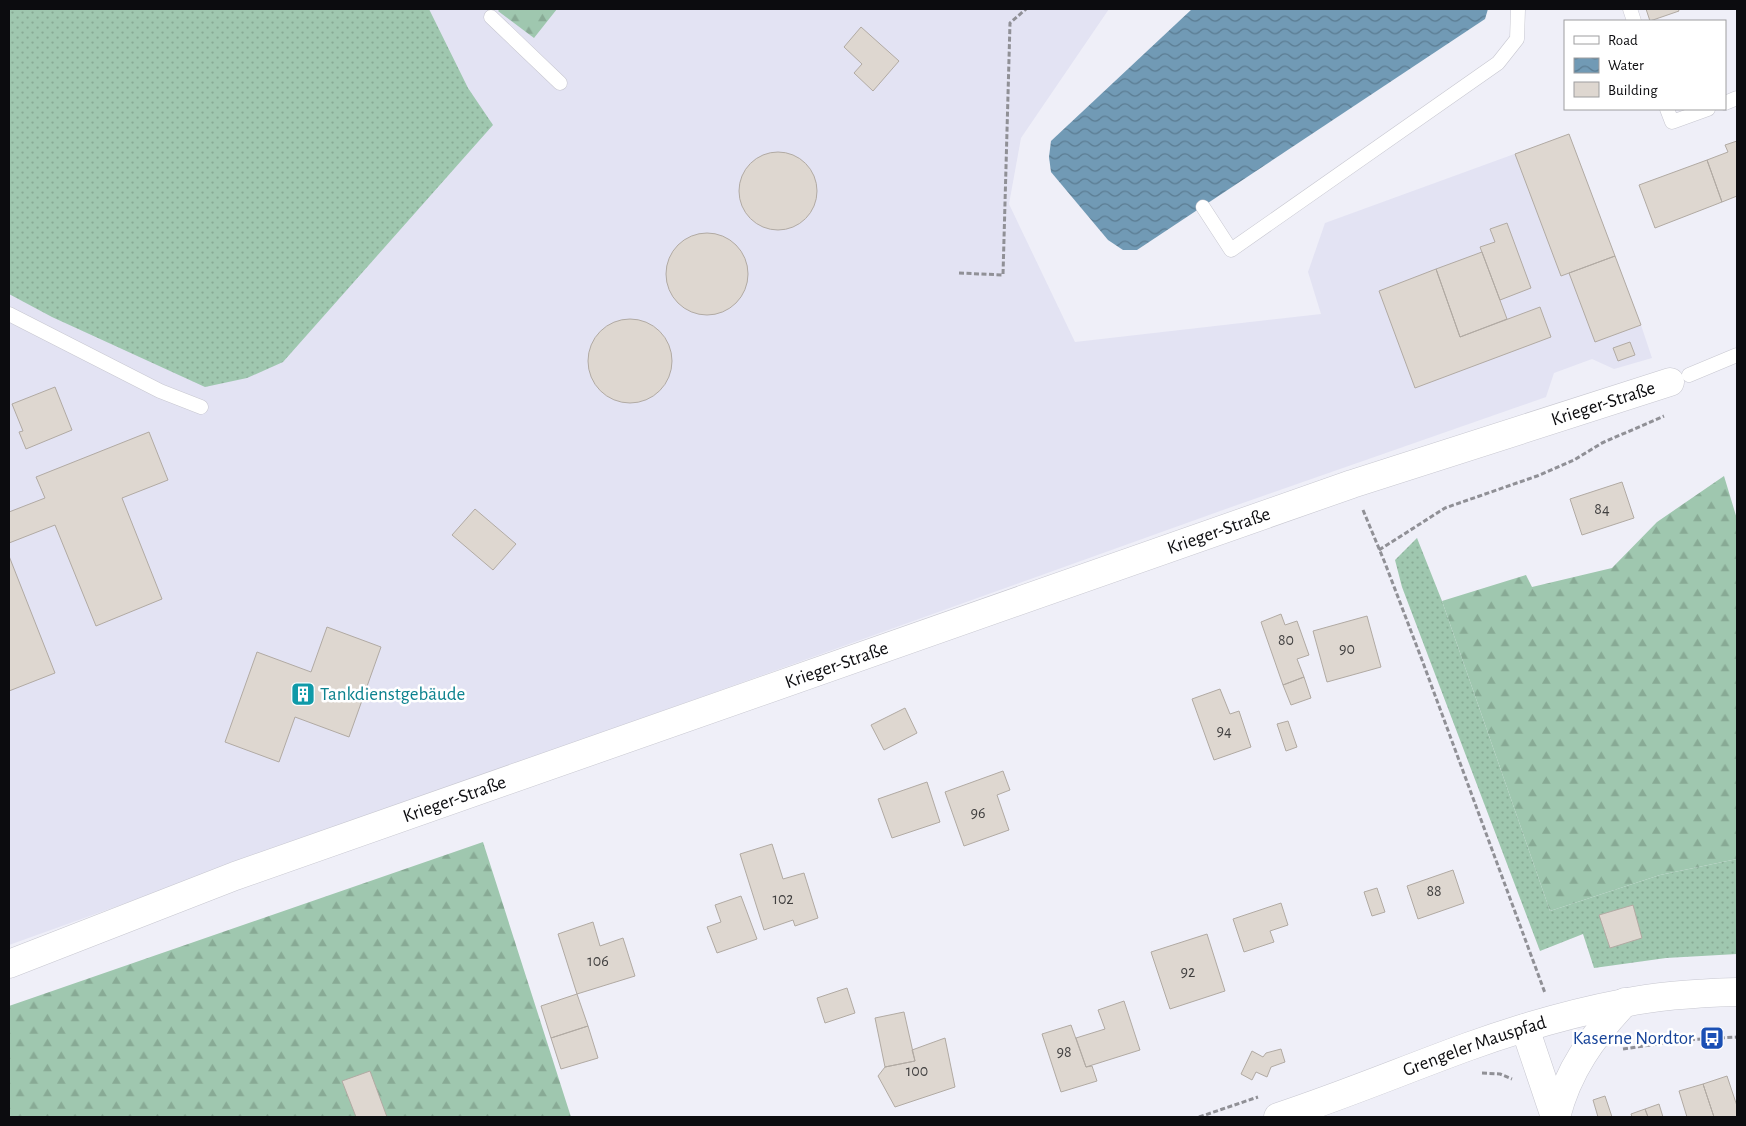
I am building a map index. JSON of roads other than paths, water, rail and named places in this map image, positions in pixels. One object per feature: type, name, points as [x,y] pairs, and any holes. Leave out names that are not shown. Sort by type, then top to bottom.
[{"type":"street","name":"Krieger-Straße","points":[[9,964],[235,876],[1352,484],[1680,378]]},
{"type":"street","name":"Grengeler Mauspfad","points":[[1278,1117],[1467,1047],[1525,1028],[1625,1002],[1686,995],[1737,992]]},
{"type":"street","points":[[1556,1117],[1564,1090],[1578,1061],[1607,1021],[1625,1002]]},
{"type":"street","points":[[1525,1028],[1556,1117]]},
{"type":"lane","points":[[1202,207],[1231,250],[1498,63],[1517,39],[1518,9]]},
{"type":"lane","points":[[491,17],[560,83]]},
{"type":"lane","points":[[1667,110],[1672,122],[1705,110]]},
{"type":"lane","points":[[9,314],[160,391],[201,407]]},
{"type":"lane","points":[[1680,378],[1737,355]]},
{"type":"water","points":[[1192,9],[1488,9],[1485,19],[1137,250],[1123,250],[1108,240],[1051,172],[1049,157],[1051,141]]},
{"type":"place","name":"Tankdienstgebäude","points":[[303,694]]},
{"type":"place","name":"Kaserne Nordtor","points":[[1712,1038]]}]
